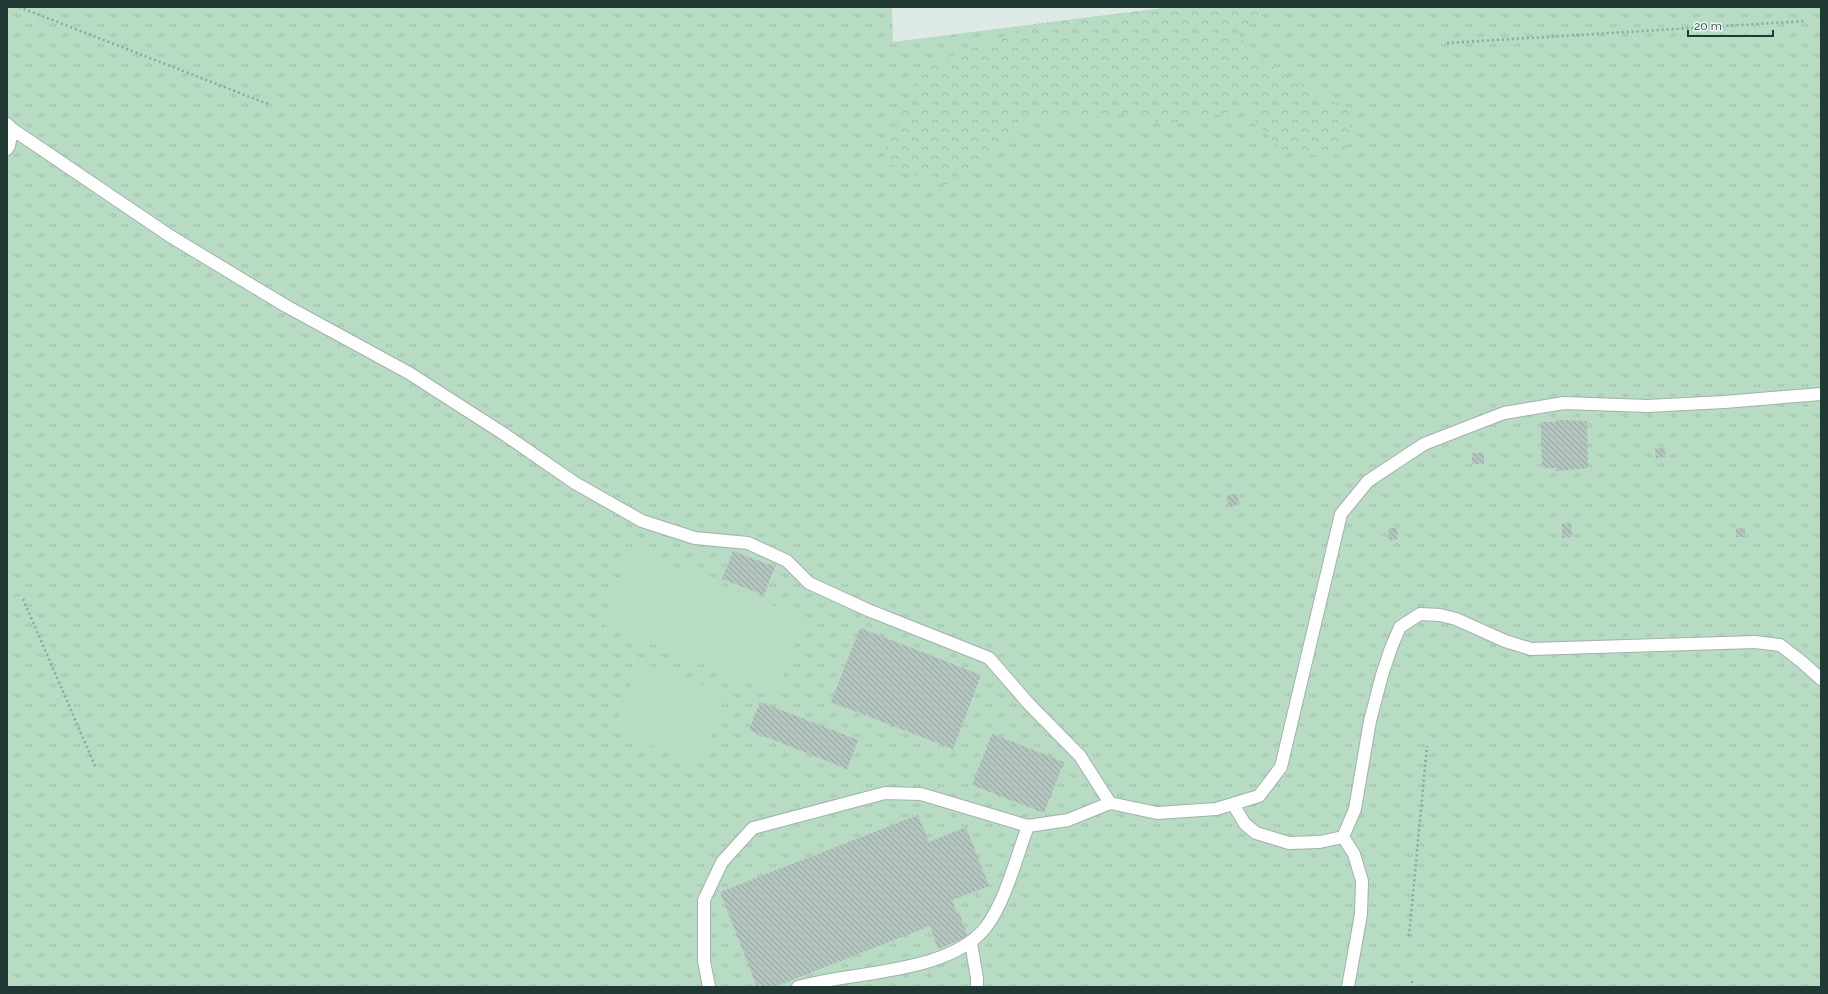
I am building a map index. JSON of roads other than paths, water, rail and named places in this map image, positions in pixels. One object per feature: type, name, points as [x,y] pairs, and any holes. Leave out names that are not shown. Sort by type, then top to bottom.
[{"type":"lane","points":[[7,149],[9,146],[9,127]]},
{"type":"lane","points":[[9,127],[170,236],[286,306],[409,374],[504,434],[575,483],[642,521],[695,538],[748,543],[787,562],[809,583],[868,610],[989,658],[1028,703],[1080,756],[1110,803]]},
{"type":"lane","points":[[709,987],[704,961],[704,900],[722,862],[753,828],[885,793],[921,794],[1028,826],[1068,820],[1110,803],[1158,813],[1216,809],[1258,796],[1281,767],[1342,514],[1368,481],[1424,444],[1504,413],[1564,403],[1647,406],[1724,402],[1821,394]]},
{"type":"lane","points":[[1343,837],[1355,809],[1370,721],[1391,648],[1400,627],[1420,614],[1440,615],[1456,619],[1506,641],[1531,649],[1755,642],[1780,645],[1821,679]]},
{"type":"lane","points":[[1233,804],[1245,824],[1256,833],[1289,843],[1320,842],[1343,837]]},
{"type":"lane","points":[[798,987],[821,980],[895,971],[957,951],[971,943],[986,926],[1002,898],[1028,826]]},
{"type":"lane","points":[[1343,837],[1354,854],[1362,881],[1361,914],[1348,987]]},
{"type":"lane","points":[[971,943],[978,978],[977,987]]}]
